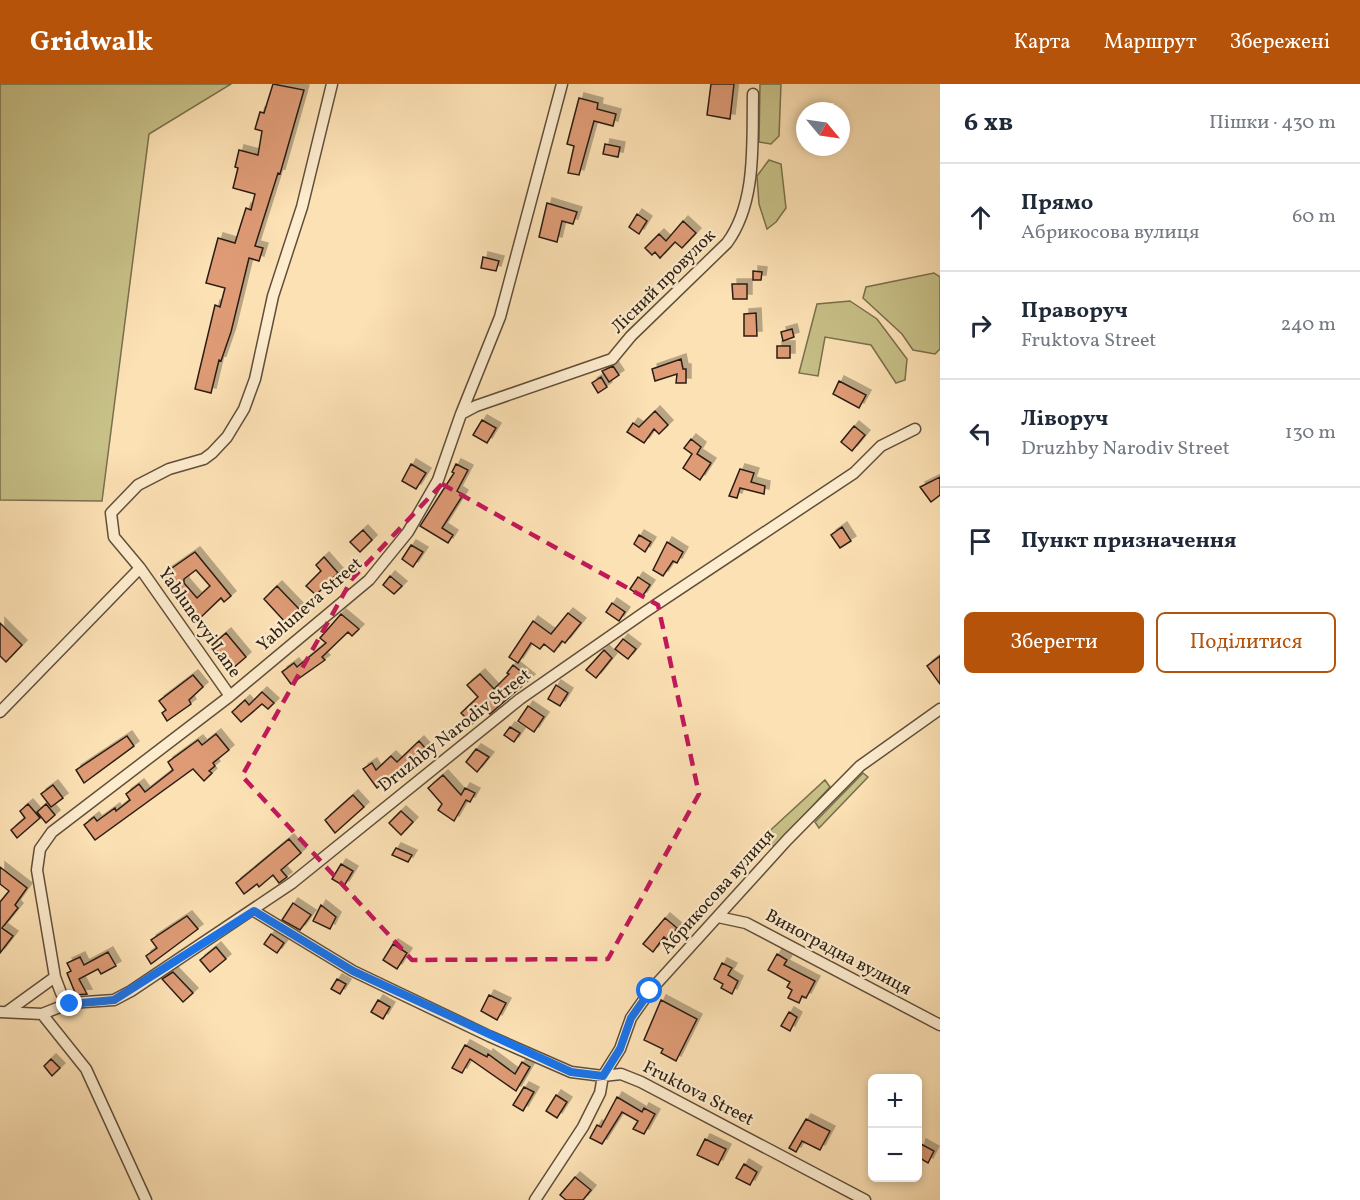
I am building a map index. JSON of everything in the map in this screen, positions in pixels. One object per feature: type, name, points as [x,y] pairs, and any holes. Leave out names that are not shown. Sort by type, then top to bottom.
[{"type":"street","name":"Yablunevyi Lane","points":[[230,696],[140,568],[114,537],[111,513],[138,485],[169,469],[204,459],[212,453],[227,437],[244,409],[255,379],[273,296],[302,207],[332,84]]},
{"type":"street","name":"Yabluneva Street","points":[[70,1004],[61,993],[55,977],[37,870],[40,849],[51,832],[230,696],[369,580],[408,532],[438,480],[461,414],[500,317],[562,84]]},
{"type":"street","name":"Лісний провулок","points":[[461,414],[476,406],[612,359],[727,243],[736,230],[751,175],[753,94]]},
{"type":"street","name":"Druzhby Narodiv Street","points":[[4,1012],[42,1014],[70,1004],[114,1000],[254,911],[520,699],[645,612],[854,473],[881,446],[915,429]]},
{"type":"street","points":[[0,712],[140,568]]},
{"type":"street","name":"Абрикосова вулиця","points":[[535,1200],[583,1127],[600,1094],[603,1076],[620,1049],[631,1018],[650,991],[787,840],[860,766],[940,709]]},
{"type":"street","name":"Fruktova Street","points":[[254,911],[353,971],[489,1036],[571,1072],[603,1076],[621,1074],[641,1082],[865,1200]]},
{"type":"street","name":"Виноградна вулиця","points":[[718,918],[746,923],[940,1025]]},
{"type":"street","points":[[4,1012],[55,977]]},
{"type":"street","points":[[42,1014],[86,1069],[146,1200]]},
{"type":"highlighted area","points":[[442,484],[658,605],[699,794],[608,959],[412,960],[242,776],[352,579]]},
{"type":"shaded area","points":[[0,84],[231,84],[149,134],[102,501],[0,500]]},
{"type":"shaded area","points":[[760,84],[781,84],[779,136],[771,144],[759,142]]},
{"type":"shaded area","points":[[769,160],[781,164],[786,208],[776,222],[767,229],[759,204],[757,176]]},
{"type":"shaded area","points":[[934,273],[940,277],[940,349],[935,354],[913,350],[902,334],[863,298],[866,287]]},
{"type":"shaded area","points":[[850,301],[877,319],[907,359],[905,380],[896,383],[871,345],[825,337],[818,376],[799,373],[817,304]]},
{"type":"shaded area","points":[[863,773],[868,777],[819,828],[815,822]]},
{"type":"shaded area","points":[[825,780],[830,787],[775,847],[763,837]]},
{"type":"building","points":[[273,84],[304,90],[280,174],[278,173],[255,246],[263,248],[259,261],[249,258],[231,332],[221,361],[219,360],[211,393],[195,389],[215,305],[220,307],[225,288],[206,283],[218,238],[235,243],[246,208],[251,210],[255,194],[233,188],[238,168],[235,167],[239,150],[258,155],[262,131],[255,129],[260,112],[264,113]]},
{"type":"building","points":[[711,84],[734,84],[730,119],[707,115]]},
{"type":"building","points":[[579,98],[598,103],[597,109],[616,114],[613,126],[594,121],[579,175],[568,173],[574,146],[567,144]]},
{"type":"building","points":[[605,144],[620,147],[618,157],[603,154]]},
{"type":"building","points":[[547,203],[577,212],[573,224],[562,221],[557,242],[539,237]]},
{"type":"building","points":[[637,214],[647,221],[639,234],[629,227]]},
{"type":"building","points":[[683,221],[696,233],[682,248],[675,242],[660,258],[655,252],[652,255],[645,248],[659,234],[666,241]]},
{"type":"building","points":[[483,257],[499,261],[496,271],[481,268]]},
{"type":"building","points":[[753,271],[762,272],[761,280],[753,280]]},
{"type":"building","points":[[732,284],[747,284],[747,299],[733,299]]},
{"type":"building","points":[[756,313],[757,336],[744,336],[744,314]]},
{"type":"building","points":[[792,329],[794,337],[783,341],[781,332]]},
{"type":"building","points":[[777,346],[790,346],[790,358],[777,358]]},
{"type":"building","points":[[681,359],[683,369],[686,369],[686,383],[676,383],[677,374],[655,381],[652,369]]},
{"type":"building","points":[[613,366],[619,375],[609,382],[602,371]]},
{"type":"building","points":[[601,377],[607,387],[598,393],[592,383]]},
{"type":"building","points":[[839,381],[866,395],[859,408],[833,394]]},
{"type":"building","points":[[655,411],[668,425],[659,434],[654,429],[644,443],[627,432],[633,423],[639,427]]},
{"type":"building","points":[[482,420],[496,428],[487,443],[473,435]]},
{"type":"building","points":[[854,426],[865,435],[852,451],[841,442]]},
{"type":"building","points":[[691,439],[701,447],[697,454],[711,463],[700,480],[683,468],[692,454],[684,448]]},
{"type":"building","points":[[411,464],[426,473],[416,489],[402,481]]},
{"type":"building","points":[[456,464],[468,470],[457,491],[463,495],[442,528],[453,535],[448,543],[420,526],[454,473],[452,472]]},
{"type":"building","points":[[740,469],[754,473],[751,482],[765,486],[764,494],[740,488],[737,498],[729,496]]},
{"type":"building","points":[[940,477],[940,495],[931,502],[920,487]]},
{"type":"building","points":[[842,527],[851,541],[840,548],[831,535]]},
{"type":"building","points":[[363,530],[372,540],[360,552],[350,542]]},
{"type":"building","points":[[639,535],[651,542],[645,552],[634,544]]},
{"type":"building","points":[[667,542],[683,552],[677,563],[673,561],[663,576],[653,570]]},
{"type":"building","points":[[411,545],[423,552],[413,567],[402,559]]},
{"type":"building","points":[[195,552],[231,596],[224,602],[221,598],[199,619],[180,599],[178,601],[162,575]],"holes":[[[196,570],[210,586],[197,598],[184,583],[184,579]]]},
{"type":"building","points":[[324,557],[338,573],[316,595],[306,586],[321,571],[316,565]]},
{"type":"building","points":[[390,576],[402,586],[394,594],[383,585]]},
{"type":"building","points":[[638,577],[650,585],[642,597],[630,589]]},
{"type":"building","points":[[277,586],[300,610],[286,623],[264,599]]},
{"type":"building","points":[[612,603],[625,612],[619,621],[606,612]]},
{"type":"building","points":[[568,613],[581,623],[565,643],[562,641],[554,652],[544,644],[540,649],[531,643],[518,663],[509,657],[533,621],[551,634]]},
{"type":"building","points":[[341,614],[359,629],[352,636],[348,632],[322,657],[325,660],[291,684],[282,672],[294,663],[297,667],[326,643],[320,638]]},
{"type":"building","points":[[0,623],[22,645],[6,662],[0,656]]},
{"type":"building","points":[[226,633],[246,657],[232,669],[212,645]]},
{"type":"building","points":[[623,639],[636,649],[628,659],[615,649]]},
{"type":"building","points":[[604,650],[612,658],[596,678],[586,670]]},
{"type":"building","points":[[940,656],[940,684],[927,666]]},
{"type":"building","points":[[513,665],[530,679],[490,714],[486,710],[472,724],[461,713],[478,697],[467,685],[480,674],[494,689],[509,674],[507,673]]},
{"type":"building","points":[[193,675],[203,687],[189,700],[191,704],[167,721],[162,713],[166,710],[159,701]]},
{"type":"building","points":[[556,685],[568,693],[560,706],[548,699]]},
{"type":"building","points":[[262,692],[274,703],[268,709],[262,704],[241,722],[232,712],[245,700],[249,705]]},
{"type":"building","points":[[528,706],[544,717],[534,732],[518,721]]},
{"type":"building","points":[[510,727],[520,733],[514,742],[504,735]]},
{"type":"building","points":[[216,734],[229,750],[213,763],[215,766],[209,771],[212,773],[204,781],[193,769],[95,840],[84,825],[94,817],[97,821],[115,808],[116,811],[130,800],[126,794],[139,784],[145,792],[173,770],[168,762],[198,740],[202,745]]},
{"type":"building","points":[[127,736],[134,746],[84,783],[76,770]]},
{"type":"building","points":[[419,741],[426,749],[408,769],[410,771],[402,778],[397,772],[377,788],[363,769],[372,763],[376,770],[391,756],[397,762]]},
{"type":"building","points":[[476,749],[489,757],[477,772],[466,762]]},
{"type":"building","points":[[443,775],[461,795],[465,788],[475,793],[470,802],[466,800],[454,821],[438,810],[442,804],[428,788]]},
{"type":"building","points":[[53,785],[63,798],[51,807],[41,794]]},
{"type":"building","points":[[353,795],[364,807],[335,833],[325,820]]},
{"type":"building","points":[[28,804],[40,818],[17,838],[11,830],[25,818],[20,811]]},
{"type":"building","points":[[46,804],[55,815],[46,823],[37,812]]},
{"type":"building","points":[[401,811],[413,822],[401,835],[389,823]]},
{"type":"building","points":[[289,839],[301,853],[281,870],[287,877],[279,883],[273,875],[259,887],[257,884],[244,894],[236,883]]},
{"type":"building","points":[[396,848],[412,855],[408,862],[392,855]]},
{"type":"building","points":[[341,864],[353,871],[344,886],[332,879]]},
{"type":"building","points":[[0,867],[27,888],[15,905],[18,908],[2,928],[13,936],[0,953],[0,902],[9,891],[0,884]]},
{"type":"building","points":[[293,903],[311,915],[300,930],[282,920]]},
{"type":"building","points":[[321,905],[336,917],[330,929],[313,921]]},
{"type":"building","points":[[187,916],[198,929],[151,964],[146,956],[157,948],[151,940]]},
{"type":"building","points":[[665,918],[677,928],[667,940],[664,937],[653,952],[643,944]]},
{"type":"building","points":[[271,934],[284,943],[277,953],[264,944]]},
{"type":"building","points":[[393,944],[407,953],[397,969],[383,960]]},
{"type":"building","points":[[216,947],[226,959],[210,972],[200,960]]},
{"type":"building","points":[[108,952],[116,966],[101,974],[98,969],[79,979],[87,994],[76,995],[67,973],[71,971],[67,963],[80,957],[84,965]]},
{"type":"building","points":[[777,954],[787,960],[784,965],[815,981],[806,998],[802,996],[799,1003],[788,998],[792,990],[787,987],[790,982],[768,970]]},
{"type":"building","points":[[722,963],[732,968],[728,975],[738,981],[732,994],[721,988],[723,984],[714,979]]},
{"type":"building","points":[[173,972],[193,993],[183,1002],[162,979]]},
{"type":"building","points":[[337,979],[346,984],[340,994],[331,989]]},
{"type":"building","points":[[489,995],[506,1003],[497,1020],[481,1011]]},
{"type":"building","points":[[378,1000],[390,1007],[383,1019],[371,1012]]},
{"type":"building","points":[[661,1000],[697,1019],[676,1061],[661,1053],[663,1049],[644,1040]]},
{"type":"building","points":[[789,1012],[797,1017],[790,1031],[781,1026]]},
{"type":"building","points":[[465,1045],[487,1057],[488,1054],[515,1074],[522,1062],[530,1067],[516,1091],[470,1059],[462,1073],[452,1068]]},
{"type":"building","points":[[51,1059],[60,1068],[52,1076],[44,1066]]},
{"type":"building","points":[[524,1087],[534,1092],[523,1111],[513,1105]]},
{"type":"building","points":[[556,1095],[567,1102],[557,1118],[546,1111]]},
{"type":"building","points":[[617,1097],[642,1112],[644,1108],[655,1114],[644,1134],[633,1129],[638,1121],[622,1112],[602,1144],[590,1138],[597,1125],[601,1127]]},
{"type":"building","points":[[806,1119],[830,1131],[820,1150],[802,1141],[796,1152],[789,1148]]},
{"type":"building","points":[[705,1139],[726,1149],[718,1165],[697,1155]]},
{"type":"building","points":[[922,1145],[934,1151],[928,1163],[922,1159]]},
{"type":"building","points":[[744,1164],[757,1172],[750,1185],[736,1178]]},
{"type":"building","points":[[575,1177],[591,1190],[583,1200],[566,1200],[560,1195]]},
{"type":"route","points":[[70,1004],[114,1000],[254,911],[353,971],[489,1036],[571,1072],[603,1076],[620,1049],[631,1018],[650,991]]}]
